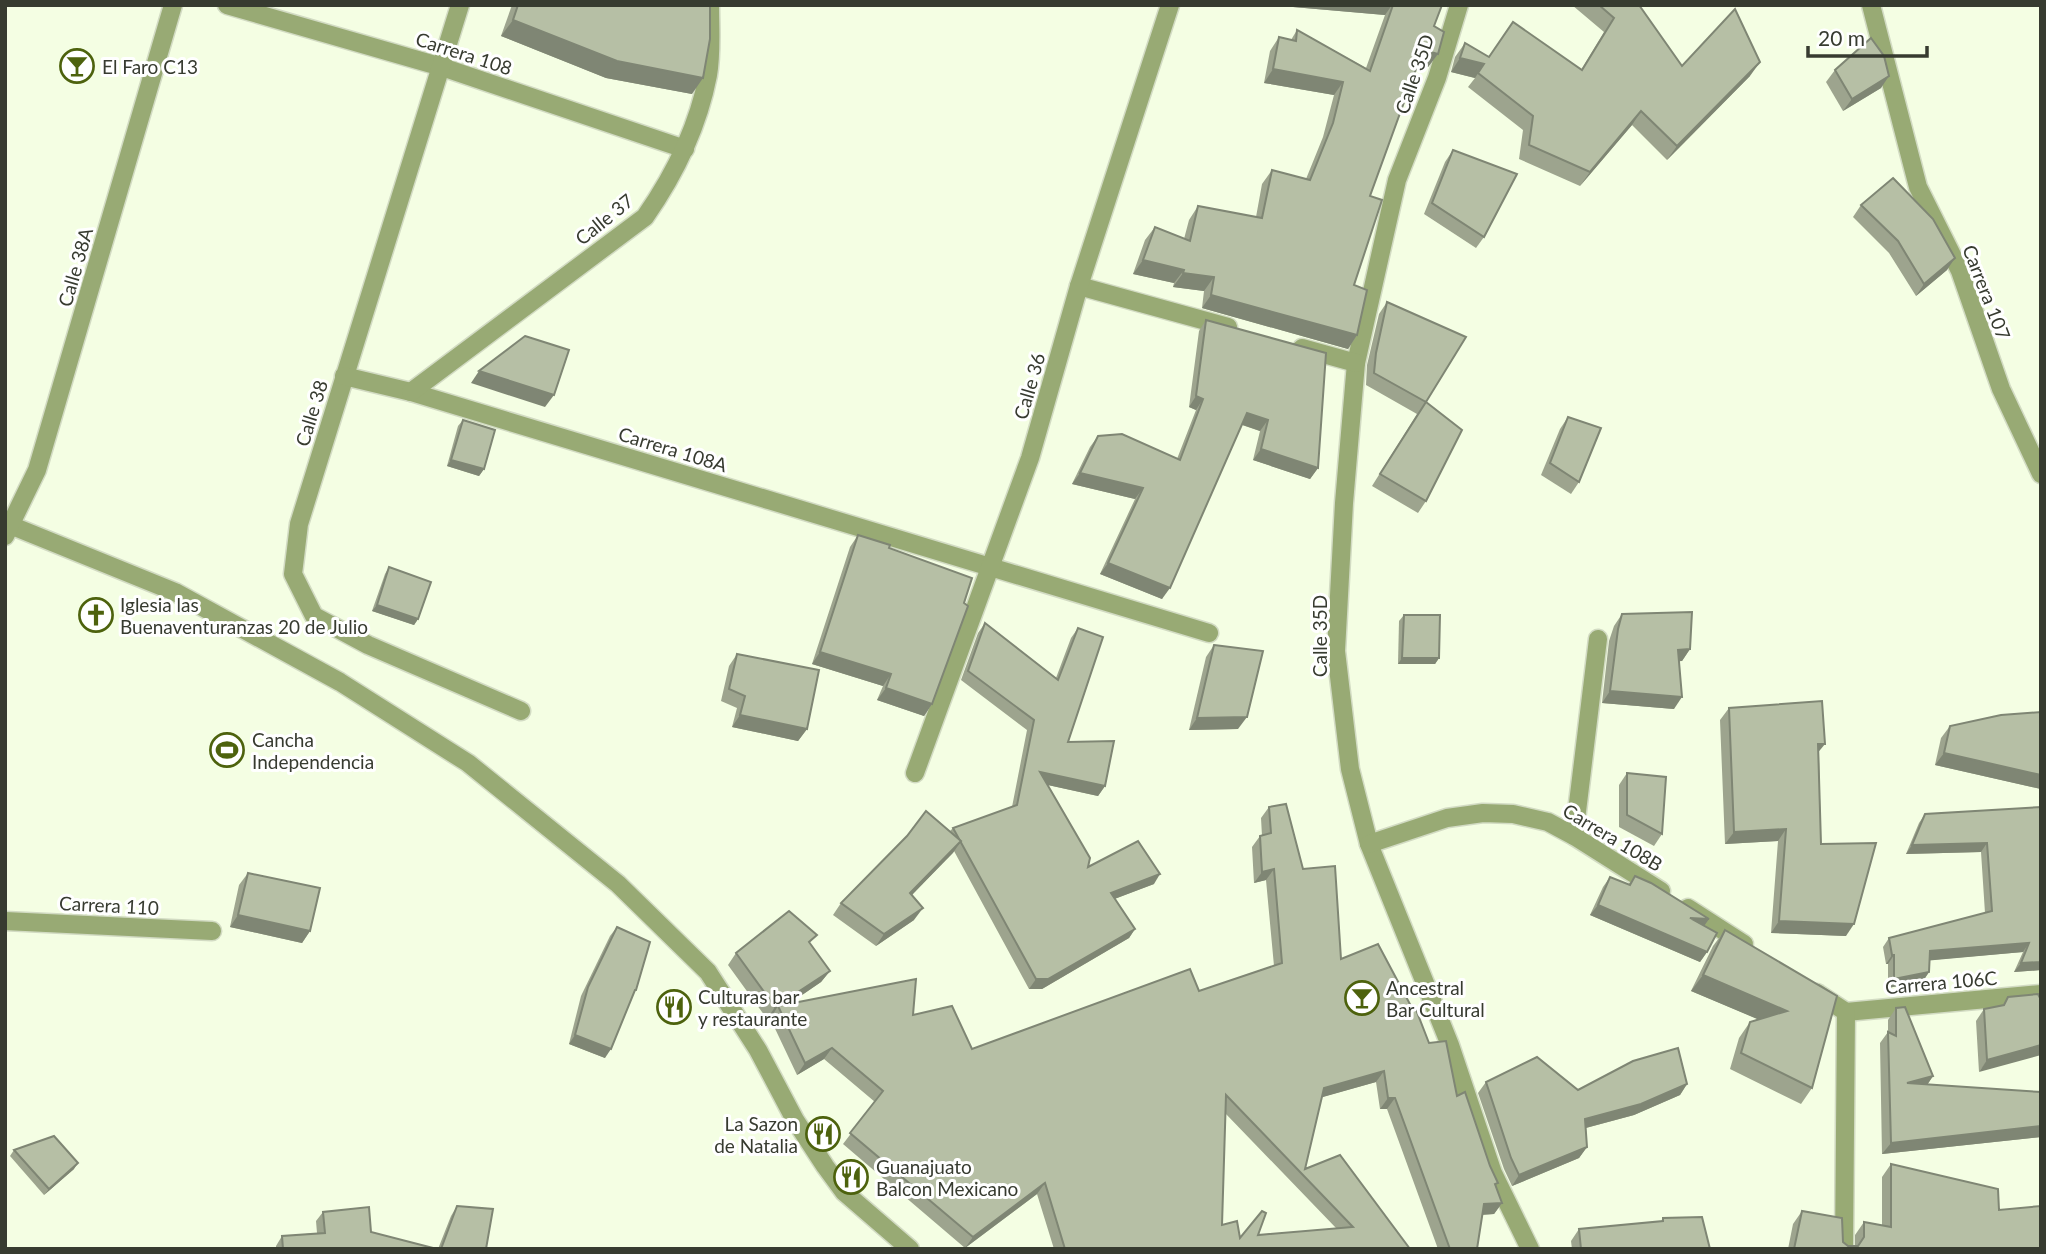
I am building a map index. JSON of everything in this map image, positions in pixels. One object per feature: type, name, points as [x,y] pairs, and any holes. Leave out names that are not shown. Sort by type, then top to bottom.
[{"type":"street","name":"Calle 38A","points":[[7,528],[37,470],[173,5]]},
{"type":"street","name":"Carrera 108","points":[[227,5],[442,66],[685,149]]},
{"type":"street","name":"Calle 38","points":[[460,5],[299,524],[293,574],[314,616],[368,645],[521,712]]},
{"type":"street","name":"Calle 37","points":[[411,392],[645,217],[667,186],[698,117],[709,73],[710,5]]},
{"type":"street","name":"Calle 35D","points":[[1459,5],[1437,78],[1397,180],[1356,363],[1344,503],[1336,651],[1350,769],[1369,844],[1450,1045],[1493,1173],[1530,1249]]},
{"type":"street","name":"Carrera 107","points":[[1871,5],[1918,187],[1960,271],[2001,389],[2041,474]]},
{"type":"street","name":"Calle 36","points":[[915,773],[1030,458],[1079,286],[1166,6]]},
{"type":"street","points":[[1079,286],[1251,333]]},
{"type":"street","points":[[1290,344],[1356,363]]},
{"type":"street","name":"Carrera 108A","points":[[344,376],[411,392],[1209,633]]},
{"type":"street","points":[[7,528],[174,593],[340,682],[479,771],[618,884],[708,972],[758,1050],[795,1120],[831,1175],[844,1192],[910,1249]]},
{"type":"street","points":[[1574,836],[1598,639]]},
{"type":"street","name":"Carrera 108B","points":[[1369,844],[1447,818],[1483,813],[1513,814],[1548,822],[1757,952]]},
{"type":"street","name":"Carrera 110","points":[[5,921],[212,930]]},
{"type":"street","points":[[1801,982],[1846,1012],[1844,1249]]},
{"type":"street","name":"Carrera 106C","points":[[1846,1012],[2041,994]]},
{"type":"building","points":[[518,5],[710,5],[710,39],[703,78],[617,61],[513,20]]},
{"type":"building","points":[[1393,5],[1442,5],[1434,26],[1444,32],[1438,54],[1423,50],[1370,196],[1382,200],[1354,285],[1367,290],[1357,335],[1211,295],[1214,277],[1183,273],[1184,270],[1143,260],[1155,227],[1190,241],[1198,206],[1262,218],[1272,170],[1310,180],[1333,123],[1343,82],[1273,69],[1279,37],[1296,41],[1297,30],[1370,71]]},
{"type":"building","points":[[1599,5],[1639,5],[1682,66],[1735,9],[1760,62],[1677,146],[1641,111],[1590,172],[1529,145],[1533,116],[1478,73],[1484,64],[1460,58],[1465,43],[1489,57],[1513,22],[1582,70],[1614,18]]},
{"type":"building","points":[[1871,38],[1884,56],[1889,76],[1852,99],[1835,70]]},
{"type":"building","points":[[1453,150],[1517,174],[1484,237],[1432,203]]},
{"type":"building","points":[[1893,178],[1933,219],[1955,258],[1924,284],[1898,241],[1861,205]]},
{"type":"building","points":[[1387,302],[1466,337],[1426,402],[1374,373]]},
{"type":"building","points":[[1206,320],[1326,353],[1318,468],[1261,449],[1268,420],[1247,413],[1170,588],[1108,563],[1143,488],[1080,473],[1098,436],[1122,434],[1180,460],[1203,399],[1196,396]]},
{"type":"building","points":[[525,336],[569,350],[554,395],[479,371]]},
{"type":"building","points":[[1426,402],[1462,430],[1426,501],[1380,474]]},
{"type":"building","points":[[1568,417],[1601,428],[1579,482],[1550,463]]},
{"type":"building","points":[[463,420],[495,430],[484,469],[451,460]]},
{"type":"building","points":[[858,535],[972,578],[964,603],[968,606],[932,704],[886,688],[891,674],[820,652]]},
{"type":"building","points":[[389,567],[431,582],[418,619],[377,605]]},
{"type":"building","points":[[1692,612],[1690,649],[1678,650],[1682,697],[1610,691],[1622,614]]},
{"type":"building","points":[[1404,615],[1440,615],[1439,658],[1402,658]]},
{"type":"building","points":[[985,623],[1058,680],[1078,628],[1103,637],[1068,742],[1114,741],[1105,786],[1040,772],[1090,858],[1088,867],[1138,841],[1160,874],[1111,893],[1135,929],[1048,979],[1036,979],[953,828],[1017,805],[1034,720],[968,671]]},
{"type":"building","points":[[1214,645],[1263,651],[1247,717],[1197,718]]},
{"type":"building","points":[[737,654],[819,670],[807,729],[740,715],[745,696],[729,689]]},
{"type":"building","points":[[1822,701],[1825,744],[1818,744],[1821,844],[1876,843],[1854,924],[1779,921],[1786,829],[1734,832],[1729,708]]},
{"type":"building","points":[[2041,712],[2041,775],[1944,753],[1950,726],[2001,715]]},
{"type":"building","points":[[1627,773],[1666,777],[1662,834],[1627,815]]},
{"type":"building","points":[[1286,804],[1303,869],[1335,866],[1341,959],[1378,944],[1412,1008],[1415,1007],[1429,1043],[1446,1041],[1457,1096],[1465,1092],[1498,1183],[1495,1184],[1502,1203],[1484,1204],[1477,1249],[1450,1249],[1395,1098],[1388,1098],[1384,1071],[1324,1088],[1305,1169],[1340,1155],[1410,1249],[1065,1249],[1045,1183],[973,1237],[850,1133],[883,1091],[832,1048],[805,1063],[778,1006],[916,979],[913,1015],[952,1006],[972,1049],[1190,969],[1199,991],[1282,963],[1274,869],[1262,872],[1260,836],[1271,833],[1269,807]],"holes":[[[1226,1095],[1353,1227],[1258,1235],[1266,1213],[1262,1211],[1240,1238],[1237,1221],[1222,1225]]]},
{"type":"building","points":[[2041,807],[2041,962],[2021,963],[2029,943],[1930,951],[1929,972],[1894,979],[1894,955],[1889,938],[1992,911],[1987,843],[1912,845],[1925,814]]},
{"type":"building","points":[[926,811],[961,841],[910,893],[923,908],[884,934],[841,903],[907,836]]},
{"type":"building","points":[[248,873],[320,888],[310,931],[238,915]]},
{"type":"building","points":[[1635,876],[1709,919],[1690,918],[1717,933],[1707,952],[1598,905],[1610,877],[1630,885]]},
{"type":"building","points":[[789,911],[817,935],[809,942],[830,971],[775,1007],[736,953]]},
{"type":"building","points":[[617,927],[650,942],[636,990],[611,1049],[575,1035],[588,987]]},
{"type":"building","points":[[1725,930],[1837,996],[1812,1088],[1741,1053],[1750,1022],[1787,1011],[1703,975]]},
{"type":"building","points":[[2038,994],[2041,1000],[2041,1045],[1987,1060],[1984,1009],[2004,1005],[2008,997]]},
{"type":"building","points":[[1905,1007],[1933,1076],[1907,1083],[2041,1092],[2041,1126],[1891,1143],[1888,1032],[1896,1036],[1896,1008]]},
{"type":"building","points":[[1678,1048],[1687,1084],[1641,1104],[1585,1119],[1587,1147],[1519,1175],[1486,1082],[1537,1057],[1578,1090],[1633,1061]]},
{"type":"building","points":[[54,1136],[78,1163],[49,1189],[14,1150]]},
{"type":"building","points":[[1891,1164],[1998,1189],[1999,1210],[2041,1206],[2041,1249],[1794,1249],[1802,1211],[1842,1218],[1843,1242],[1848,1246],[1858,1246],[1864,1237],[1864,1222],[1891,1227]]},
{"type":"building","points":[[457,1206],[493,1209],[486,1249],[441,1249]]},
{"type":"building","points":[[369,1207],[371,1232],[437,1249],[283,1249],[282,1236],[325,1233],[323,1212]]},
{"type":"building","points":[[1702,1217],[1710,1249],[1581,1249],[1579,1229],[1663,1221],[1663,1218]]},
{"type":"place","name":"El Faro C13","points":[[77,66]]},
{"type":"place","name":"Iglesia las Buenaventuranzas 20 de Julio","points":[[96,615]]},
{"type":"place","name":"Cancha Independencia","points":[[227,750]]},
{"type":"place","name":"Ancestral Bar Cultural","points":[[1362,998]]},
{"type":"place","name":"Culturas bar y restaurante","points":[[674,1007]]},
{"type":"place","name":"La Sazon de Natalia","points":[[823,1134]]},
{"type":"place","name":"Guanajuato Balcon Mexicano","points":[[851,1177]]}]
